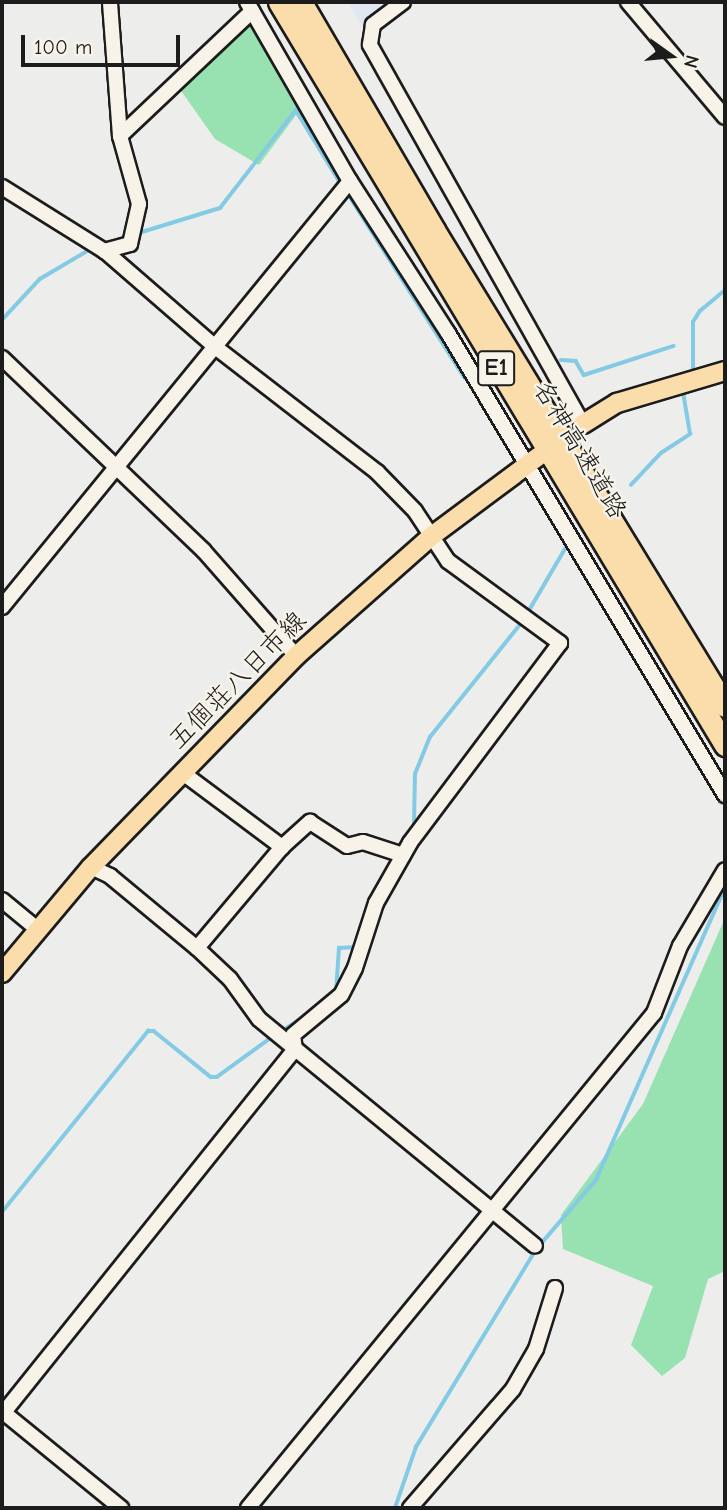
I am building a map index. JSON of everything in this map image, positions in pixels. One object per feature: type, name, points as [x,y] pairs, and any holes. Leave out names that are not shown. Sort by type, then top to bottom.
[{"type":"highway","name":"名神高速道路","points":[[279,2],[721,739]]},
{"type":"highway","name":"名神高速道路","points":[[301,2],[434,230],[725,706]]},
{"type":"main road","points":[[583,424],[617,403],[692,384],[725,371]]},
{"type":"main road","name":"五個荘八日市線","points":[[2,973],[36,928],[91,867],[296,656],[433,535],[532,461]]},
{"type":"street","points":[[104,251],[130,244],[138,223],[139,204],[120,136],[110,2]]},
{"type":"street","points":[[403,2],[373,25],[370,45],[583,424]]},
{"type":"street","points":[[628,2],[725,117]]},
{"type":"street","points":[[120,136],[250,6],[349,181],[532,461],[725,795]]},
{"type":"street","points":[[2,607],[349,181]]},
{"type":"street","points":[[2,187],[104,251],[214,346],[377,472],[433,535],[448,561],[475,585],[560,643],[403,855],[376,903],[355,968],[341,995],[293,1035],[295,1049],[2,1413],[121,1508]]},
{"type":"street","points":[[2,358],[203,550],[296,656]]},
{"type":"street","points":[[183,773],[282,847]]},
{"type":"street","points":[[197,948],[282,847],[310,822],[347,846],[363,842],[403,855]]},
{"type":"street","points":[[91,867],[110,876],[197,948],[230,979],[259,1019],[490,1213],[535,1246]]},
{"type":"street","points":[[247,1508],[653,1013],[680,946],[725,870]]},
{"type":"street","points":[[2,900],[36,928]]},
{"type":"street","points":[[410,1508],[513,1389],[536,1349],[555,1288]]},
{"type":"shaded area","points":[[348,2],[396,2],[365,31]]},
{"type":"green space","points":[[252,11],[305,103],[259,165],[215,139],[177,85]]},
{"type":"green space","points":[[725,918],[725,1271],[708,1279],[685,1358],[662,1376],[631,1345],[653,1286],[563,1249],[561,1215],[643,1104]]},
{"type":"waterway","points":[[142,232],[220,208],[296,110],[340,182]]},
{"type":"waterway","points":[[347,192],[465,378]]},
{"type":"waterway","points":[[110,243],[129,235]]},
{"type":"waterway","points":[[2,320],[40,279],[89,250]]},
{"type":"waterway","points":[[693,376],[693,322],[700,311],[725,290]]},
{"type":"waterway","points":[[561,360],[576,361],[584,375],[673,346]]},
{"type":"waterway","points":[[631,485],[661,453],[690,434],[683,392]]},
{"type":"waterway","points":[[527,614],[569,542]]},
{"type":"waterway","points":[[414,824],[415,774],[430,737],[523,621]]},
{"type":"waterway","points":[[540,1245],[596,1180],[725,887]]},
{"type":"waterway","points":[[336,992],[339,948],[357,947]]},
{"type":"waterway","points":[[282,1031],[305,1016]]},
{"type":"waterway","points":[[2,1212],[148,1031],[154,1031],[211,1077],[217,1077],[272,1037]]},
{"type":"waterway","points":[[395,1508],[416,1447],[535,1251]]}]
